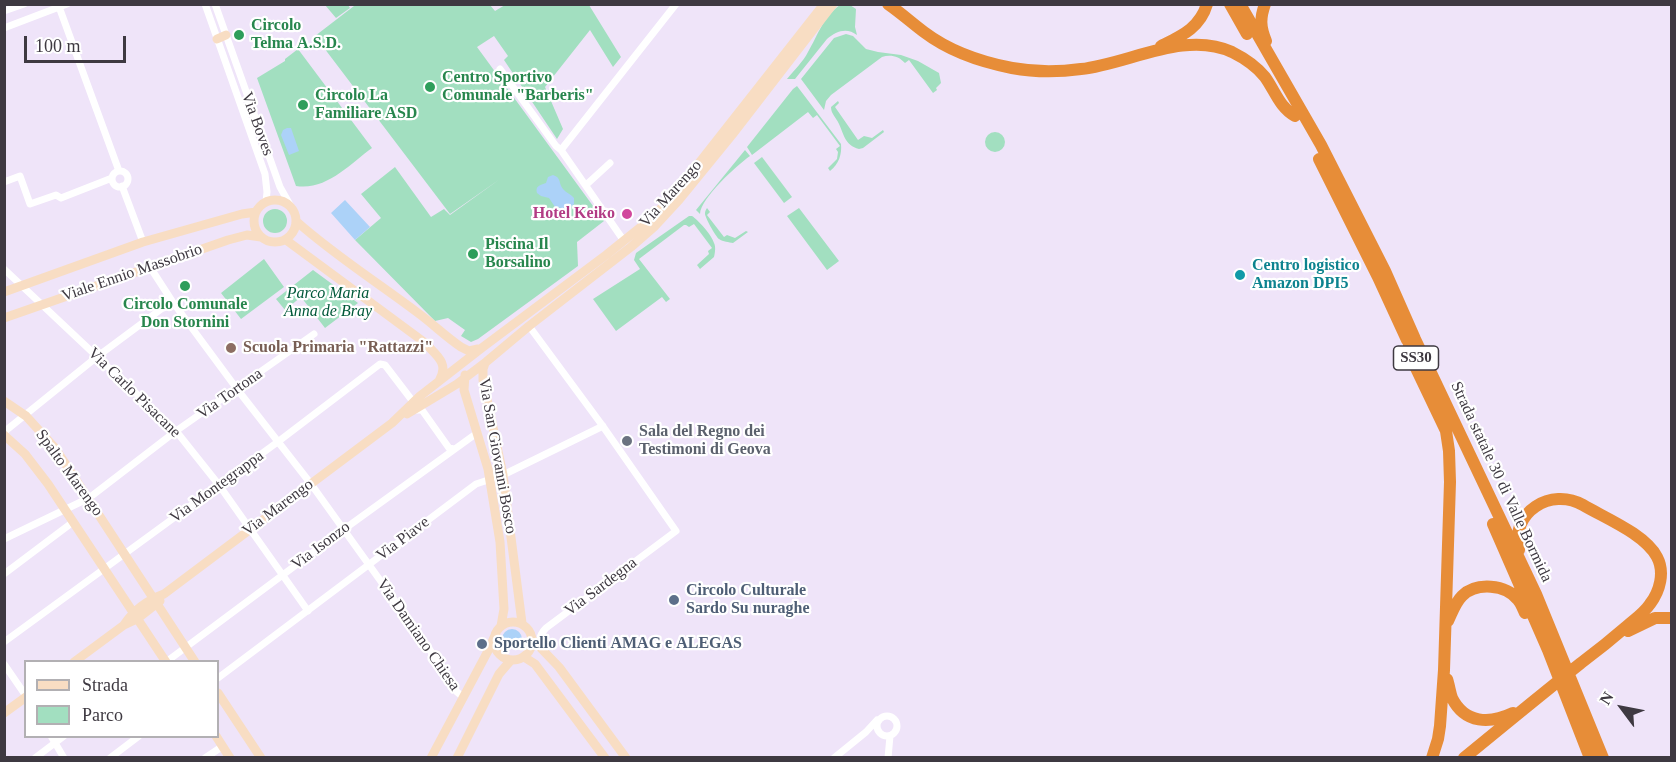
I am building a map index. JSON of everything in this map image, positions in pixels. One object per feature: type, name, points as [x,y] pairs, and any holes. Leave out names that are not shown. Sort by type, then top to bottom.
[{"type":"highway","points":[[888,4],[901,9],[925,33],[948,48],[1013,69],[1046,71],[1082,69],[1147,52],[1197,45],[1220,48],[1232,52],[1264,76],[1285,111],[1295,116]]},
{"type":"highway","points":[[1147,52],[1186,34],[1198,23],[1207,4]]},
{"type":"highway","name":"Strada statale 30 di Valle Bormida","points":[[1230,4],[1313,148],[1378,277],[1409,345],[1436,394],[1554,655],[1570,691],[1590,750],[1604,758]]},
{"type":"highway","name":"Strada statale 30 di Valle Bormida","points":[[1240,4],[1321,145],[1385,271],[1526,574],[1554,655]]},
{"type":"highway","points":[[1265,4],[1261,16],[1261,30],[1270,56]]},
{"type":"highway","points":[[1409,345],[1414,364],[1446,431],[1449,451],[1444,670],[1440,726],[1432,758]]},
{"type":"highway","points":[[1464,758],[1609,642],[1646,609],[1657,593],[1660,582],[1657,558],[1641,539],[1577,502],[1563,499],[1539,504],[1529,510],[1523,520],[1517,535],[1526,574]]},
{"type":"highway","points":[[1445,628],[1455,605],[1469,591],[1479,588],[1499,588],[1519,600],[1540,646],[1554,655]]},
{"type":"highway","points":[[1609,642],[1655,618],[1671,618]]},
{"type":"highway","points":[[1444,670],[1451,696],[1457,706],[1476,719],[1497,720],[1528,706]]},
{"type":"highway","points":[[1478,758],[1528,706]]},
{"type":"main road","name":"Via Marengo","points":[[77,660],[392,423],[443,392],[483,347],[652,218],[677,191],[824,4]]},
{"type":"main road","points":[[464,370],[486,362],[631,247],[667,214],[732,135],[833,4]]},
{"type":"main road","points":[[261,237],[254,225],[256,212],[266,202],[280,200],[294,210],[296,221],[295,229],[286,240]]},
{"type":"main road","name":"Viale Ennio Massobrio","points":[[4,292],[143,242],[240,214],[256,212]]},
{"type":"main road","points":[[296,221],[315,238],[457,344],[469,351],[483,347]]},
{"type":"main road","name":"Viale Ennio Massobrio","points":[[4,318],[247,235],[273,242],[286,240],[424,342],[439,359]]},
{"type":"main road","points":[[457,344],[464,357],[471,413]]},
{"type":"main road","points":[[439,359],[464,370],[483,382]]},
{"type":"main road","points":[[438,383],[444,370],[439,359]]},
{"type":"main road","name":"Via San Giovanni Bosco","points":[[486,362],[483,369],[483,382],[503,475],[522,623],[530,630],[533,640],[542,651],[559,667],[626,758]]},
{"type":"main road","name":"Via Marengo","points":[[392,423],[420,396],[438,383],[464,370]]},
{"type":"main road","name":"Via San Giovanni Bosco","points":[[464,370],[464,390],[490,480],[500,542],[504,609],[494,642],[496,651],[511,660]]},
{"type":"main road","points":[[443,392],[452,389],[457,391],[463,397],[471,413]]},
{"type":"main road","name":"Spalto Marengo","points":[[4,401],[26,416],[55,448],[194,660]]},
{"type":"main road","name":"Spalto Marengo","points":[[4,434],[25,453],[48,484],[165,660]]},
{"type":"main road","points":[[431,758],[498,629],[511,621],[522,623]]},
{"type":"main road","points":[[457,758],[499,674],[511,660],[524,657],[530,651],[533,640]]},
{"type":"main road","points":[[524,657],[535,664],[603,757],[608,747],[614,742]]},
{"type":"main road","points":[[219,695],[261,758]]},
{"type":"main road","points":[[4,713],[24,698]]},
{"type":"main road","points":[[217,738],[230,758]]},
{"type":"street","points":[[4,11],[24,4]]},
{"type":"street","points":[[4,28],[67,4]]},
{"type":"street","name":"Via Boves","points":[[205,4],[222,37],[280,187],[294,210]]},
{"type":"street","name":"Via Boves","points":[[216,4],[222,37],[265,175],[266,202]]},
{"type":"street","points":[[561,150],[676,4]]},
{"type":"street","points":[[58,6],[112,152],[117,186],[123,186]]},
{"type":"street","points":[[500,69],[561,150],[624,241]]},
{"type":"street","points":[[586,185],[610,163]]},
{"type":"street","points":[[4,182],[20,176],[30,204],[56,195],[61,198],[124,172],[127,181],[123,186]]},
{"type":"street","points":[[123,186],[143,242]]},
{"type":"street","name":"Via Damiano Chiesa","points":[[150,267],[172,301],[237,389],[311,484],[463,697]]},
{"type":"street","name":"Via Carlo Pisacane","points":[[4,269],[176,432],[219,485],[308,611]]},
{"type":"street","points":[[4,434],[98,356],[172,301]]},
{"type":"street","points":[[529,326],[603,426]]},
{"type":"street","name":"Via Tortona","points":[[64,509],[89,498],[176,432],[314,334]]},
{"type":"street","name":"Via Montegrappa","points":[[4,642],[381,364],[385,365],[411,399],[414,400],[420,396]]},
{"type":"street","points":[[414,410],[422,410],[449,448],[454,448]]},
{"type":"street","name":"Via Piave","points":[[219,677],[476,484],[503,475],[603,426]]},
{"type":"street","name":"Via Sardegna","points":[[542,651],[539,640],[546,628],[676,531],[603,426]]},
{"type":"street","name":"Via Isonzo","points":[[168,660],[477,432]]},
{"type":"street","points":[[4,539],[64,509]]},
{"type":"street","points":[[4,574],[73,522]]},
{"type":"street","points":[[4,664],[24,694]]},
{"type":"street","points":[[834,758],[878,719],[887,715],[895,719],[897,728],[890,736],[888,758]]},
{"type":"street","points":[[878,719],[876,727],[880,734]]},
{"type":"street","points":[[861,735],[872,732],[890,736]]},
{"type":"street","points":[[110,758],[137,738]]},
{"type":"street","points":[[34,758],[53,740],[64,758]]},
{"type":"street","points":[[205,758],[223,746]]},
{"type":"green space","points":[[325,5],[348,5],[350,8],[336,18]]},
{"type":"green space","points":[[354,5],[490,5],[495,11],[505,5],[589,5],[621,57],[613,67],[590,30],[545,87],[563,129],[557,139],[504,60],[508,56],[494,36],[477,47],[604,221],[577,242],[578,266],[471,342],[461,336],[465,330],[448,318],[435,321],[355,240],[381,218],[361,194],[395,167],[431,217],[444,209],[450,215],[500,179],[450,214],[315,36]]},
{"type":"green space","points":[[840,5],[850,5],[856,9],[857,35],[849,31],[834,34],[827,39],[795,79],[787,79],[806,56],[825,21]]},
{"type":"green space","points":[[846,34],[853,36],[866,49],[901,55],[918,61],[939,73],[941,83],[933,93],[909,60],[905,63],[897,57],[885,56],[831,95],[826,101],[824,110],[801,79],[834,38]]},
{"type":"green space","name":"Circolo La Familiare ASD","points":[[298,49],[372,148],[337,175],[307,186],[296,186],[257,78],[285,61]]},
{"type":"green space","points":[[797,86],[841,144],[839,159],[830,171],[828,168],[837,159],[836,149],[840,146],[817,115],[813,118],[808,112],[752,155],[747,147]]},
{"type":"green space","points":[[838,101],[835,107],[858,140],[864,136],[872,138],[883,130],[884,132],[863,148],[859,149],[851,145],[832,112],[831,107]]},
{"type":"green space","points":[[995,132],[1002,135],[1005,142],[1002,149],[995,152],[988,149],[985,142],[988,135]]},
{"type":"green space","points":[[745,150],[750,156],[713,191],[700,214],[696,210]]},
{"type":"green space","points":[[762,157],[792,197],[784,203],[754,163]]},
{"type":"green space","points":[[707,208],[710,212],[707,215],[724,237],[727,235],[735,238],[748,232],[733,243],[721,240],[715,235],[706,218]]},
{"type":"green space","points":[[799,208],[839,261],[827,270],[787,216]]},
{"type":"green space","points":[[275,209],[283,213],[287,221],[283,229],[275,233],[267,229],[263,221],[267,213]]},
{"type":"green space","points":[[689,216],[698,221],[711,236],[715,246],[714,257],[700,269],[697,265],[712,248],[694,224],[689,227],[684,225],[639,259],[670,299],[666,302],[662,297],[616,331],[593,299],[640,269],[634,260],[636,253]]},
{"type":"green space","points":[[264,259],[284,287],[241,319],[221,293]]},
{"type":"green space","name":"Parco Maria Anna de Bray","points":[[313,270],[358,303],[325,328],[301,297],[285,310],[276,299]]},
{"type":"water","points":[[287,128],[291,128],[299,151],[289,155],[281,135]]},
{"type":"water","points":[[553,175],[559,179],[564,190],[574,198],[574,204],[569,209],[555,207],[549,198],[537,193],[537,187],[546,183],[548,177]]},
{"type":"water","points":[[345,200],[370,227],[355,240],[331,213]]},
{"type":"water","points":[[512,629],[519,632],[522,639],[519,646],[512,649],[505,646],[502,639],[505,632]]},
{"type":"place","name":"Circolo Telma A.S.D.","points":[[239,35]]},
{"type":"place","name":"Centro Sportivo Comunale \"Barberis\"","points":[[430,87]]},
{"type":"place","name":"Circolo La Familiare ASD","points":[[303,105]]},
{"type":"place","name":"Hotel Keiko","points":[[627,214]]},
{"type":"place","name":"Piscina Il Borsalino","points":[[473,254]]},
{"type":"place","name":"Centro logistico Amazon DPI5","points":[[1240,275]]},
{"type":"place","name":"Circolo Comunale Don Stornini","points":[[185,286]]},
{"type":"place","name":"Scuola Primaria \"Rattazzi\"","points":[[231,348]]},
{"type":"place","name":"Sala del Regno dei Testimoni di Geova","points":[[627,441]]},
{"type":"place","name":"Circolo Culturale Sardo Su nuraghe","points":[[674,600]]},
{"type":"place","name":"Sportello Clienti AMAG e ALEGAS","points":[[482,644]]}]
